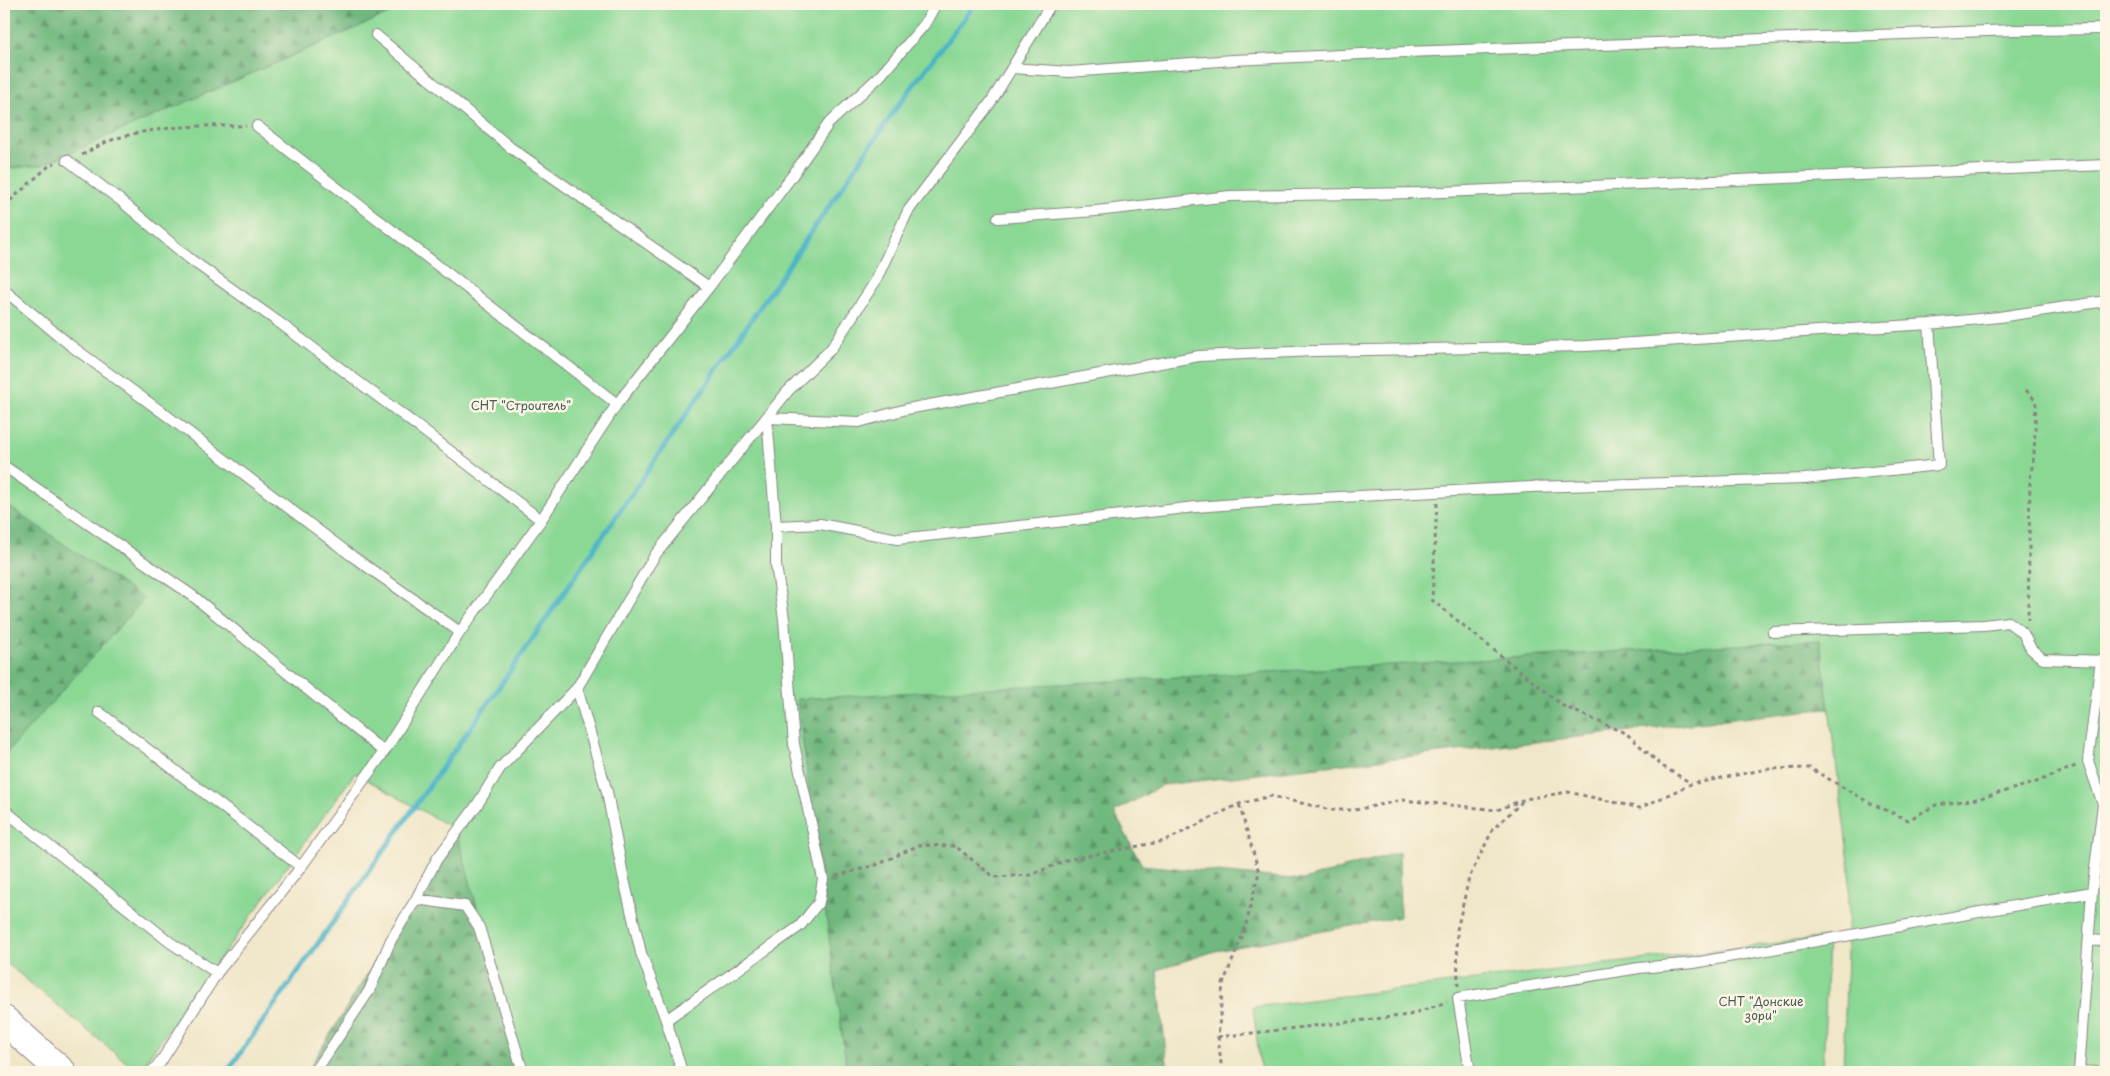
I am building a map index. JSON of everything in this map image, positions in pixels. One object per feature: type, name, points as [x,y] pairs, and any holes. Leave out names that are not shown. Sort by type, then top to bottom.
[{"type":"main road","points":[[4,1020],[62,1072]]},
{"type":"lane","points":[[151,1072],[160,1063],[217,973],[301,867],[384,752],[460,632],[541,520],[617,404],[709,287],[829,123],[880,76],[924,25],[936,4]]},
{"type":"lane","points":[[315,1072],[369,991],[391,940],[416,899],[436,859],[477,805],[500,768],[577,688],[655,555],[788,391],[831,349],[875,282],[908,211],[991,102],[1050,4]]},
{"type":"lane","points":[[2104,4],[2106,8]]},
{"type":"lane","points":[[1012,68],[1068,72],[1233,60],[1406,52],[2015,30],[2106,29]]},
{"type":"lane","points":[[376,35],[511,148],[709,287]]},
{"type":"lane","points":[[256,126],[617,404]]},
{"type":"lane","points":[[67,160],[120,200],[190,259],[401,413],[541,520]]},
{"type":"lane","points":[[998,218],[1096,211],[1230,196],[1418,193],[2106,164]]},
{"type":"lane","points":[[4,290],[70,345],[352,556],[460,632]]},
{"type":"lane","points":[[767,418],[859,422],[907,409],[1199,356],[1315,351],[1586,346],[1929,324],[1999,317],[2106,301]]},
{"type":"lane","points":[[776,526],[820,524],[898,539],[1196,507],[1302,499],[1438,492],[1804,479],[1939,465],[1929,324]]},
{"type":"lane","points":[[666,1020],[800,926],[820,902],[823,879],[794,744],[784,619],[776,565],[776,526],[767,418]]},
{"type":"lane","points":[[4,466],[193,596],[384,752]]},
{"type":"lane","points":[[1774,632],[1984,625],[2008,622],[2024,633],[2031,648],[2043,659],[2104,661],[2088,762],[2104,804],[2092,892],[2079,1072],[2098,1072]]},
{"type":"lane","points":[[577,688],[608,792],[623,875],[641,953],[666,1020],[682,1072]]},
{"type":"lane","points":[[99,712],[301,867]]},
{"type":"lane","points":[[4,810],[171,943],[217,973]]},
{"type":"lane","points":[[1470,1072],[1458,998],[1639,968],[1694,963],[2092,892]]},
{"type":"lane","points":[[416,899],[465,906],[479,927],[523,1072]]},
{"type":"lane","points":[[2089,940],[2106,941]]},
{"type":"path","points":[[4,206],[50,165],[67,160],[110,141],[149,132],[209,125],[256,126]]},
{"type":"path","points":[[2024,633],[2028,625],[2030,479],[2034,456],[2036,402],[2026,390]]},
{"type":"path","points":[[1438,492],[1432,600],[1563,706],[1627,734],[1662,766],[1691,784]]},
{"type":"path","points":[[823,879],[879,864],[920,845],[955,846],[994,878],[1030,875],[1070,858],[1165,841],[1239,804],[1272,796],[1331,810],[1355,810],[1403,800],[1497,810],[1524,800],[1568,792],[1640,808],[1691,784],[1767,768],[1810,768],[1868,802],[1908,820],[1936,805],[1977,799],[2034,783],[2088,762]]},
{"type":"path","points":[[1218,1037],[1409,1015],[1458,998],[1457,930],[1469,878],[1493,829],[1524,800]]},
{"type":"path","points":[[1222,1072],[1218,1037],[1224,984],[1245,929],[1259,872],[1239,804]]},
{"type":"green space","points":[[4,4],[411,4],[42,165],[4,169]]},
{"type":"green space","name":"СНТ \"Строитель\"","points":[[411,4],[2106,4],[2106,1072],[1843,1072],[1850,869],[1820,640],[797,699],[847,1072],[522,1072],[456,830],[355,773],[138,1072],[4,961],[4,756],[144,599],[4,503],[4,169],[42,165]]},
{"type":"green space","points":[[4,503],[145,599],[4,756]]},
{"type":"green space","points":[[1820,640],[1829,708],[1163,785],[1114,812],[1142,865],[1303,880],[1399,852],[1400,917],[1215,951],[1157,970],[1168,1072],[847,1072],[797,699]]},
{"type":"green space","points":[[456,830],[523,1072],[307,1072]]},
{"type":"green space","name":"СНТ \"Донские зори\"","points":[[1828,937],[1823,1072],[1261,1072],[1253,1007]]},
{"type":"waterway","points":[[227,1072],[500,686],[897,107],[975,4]]}]
